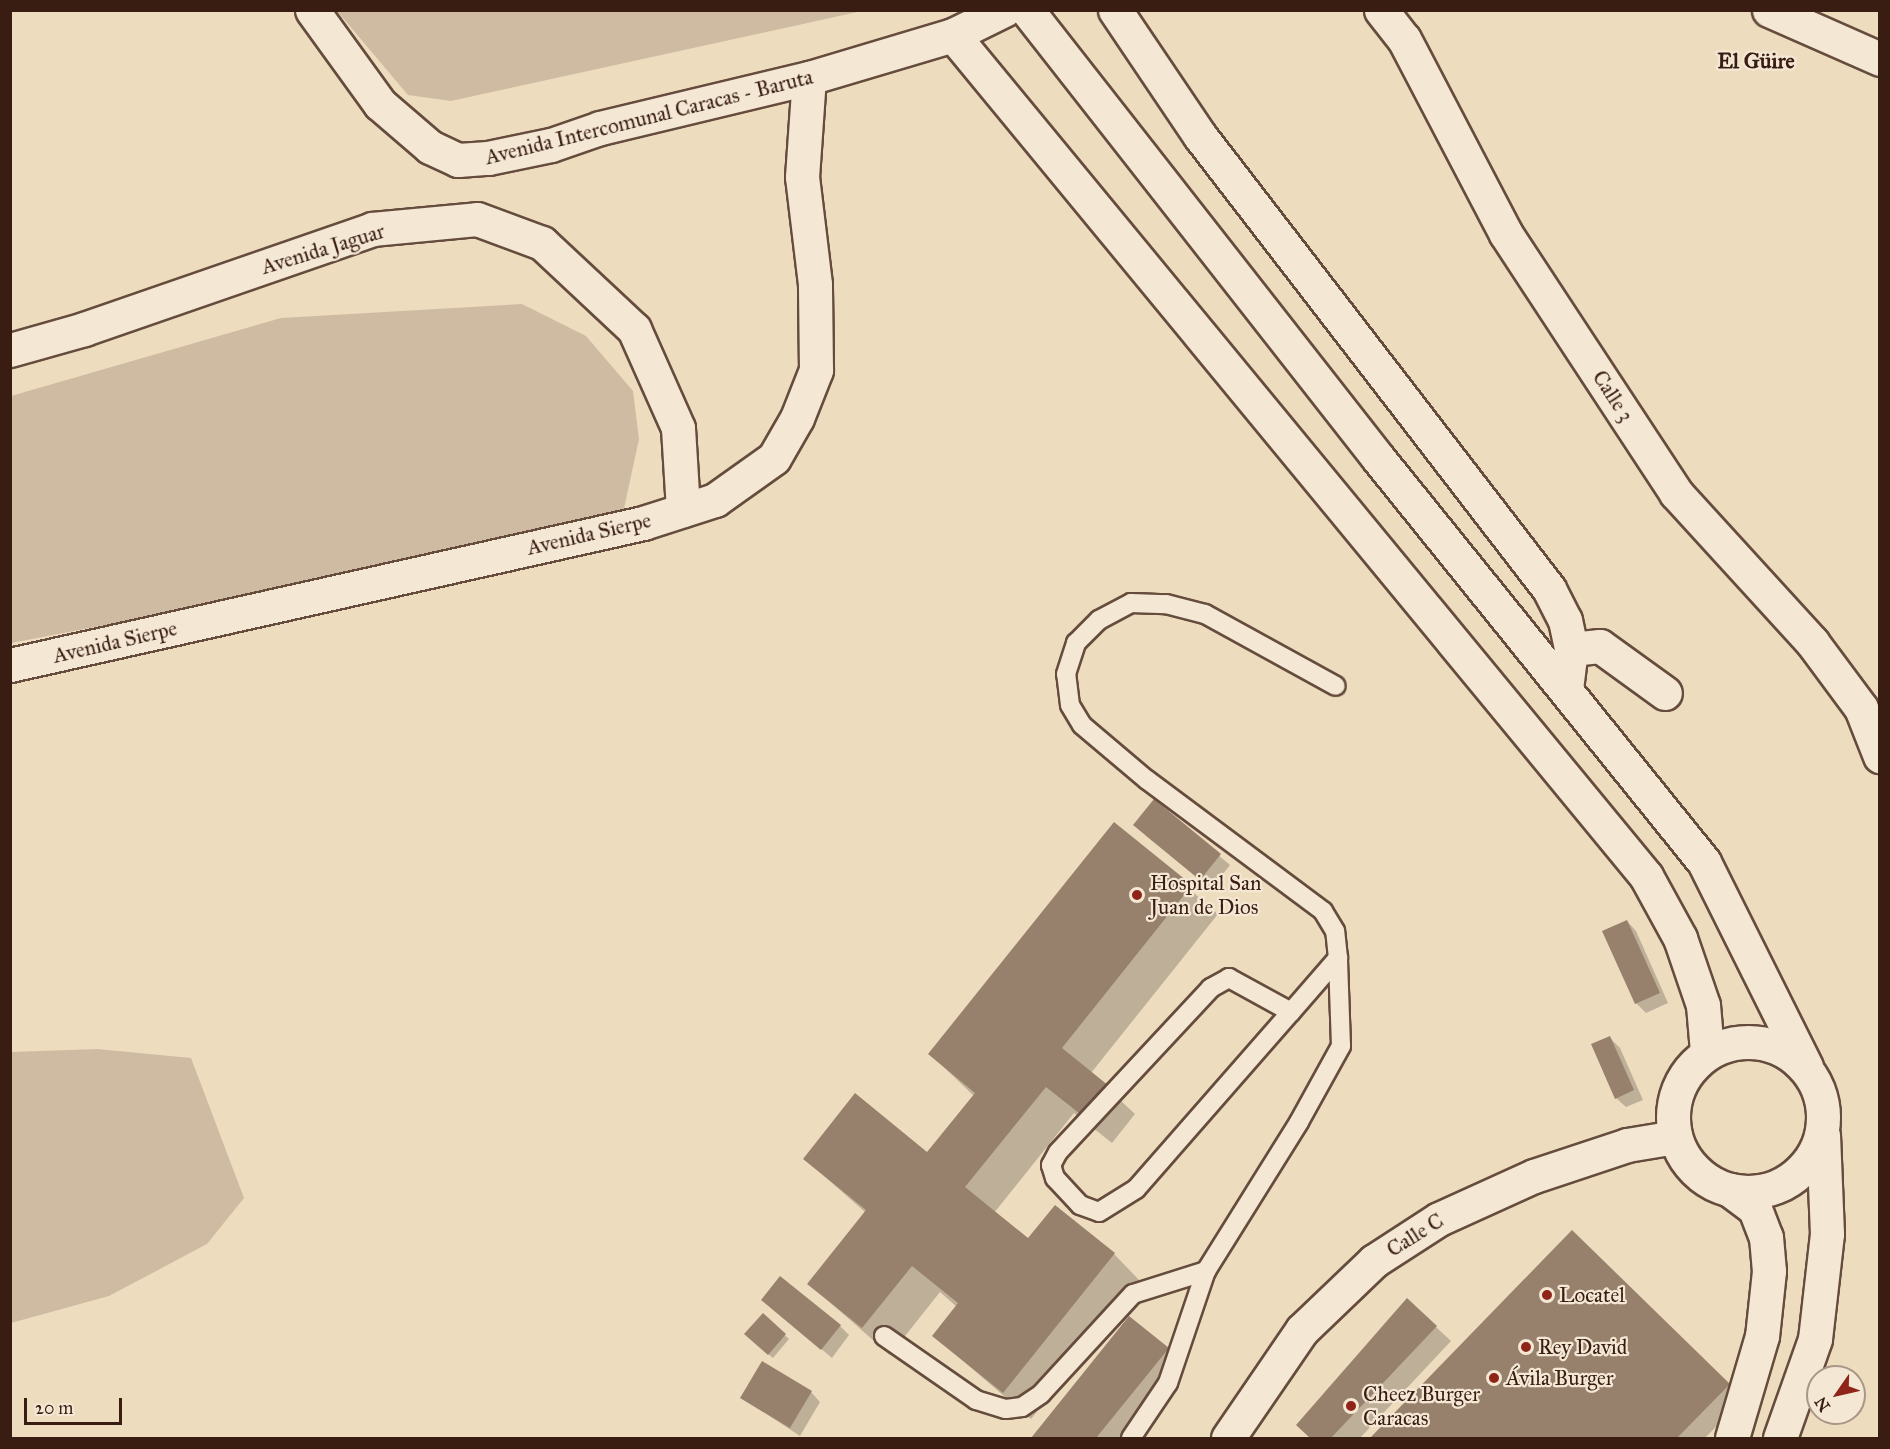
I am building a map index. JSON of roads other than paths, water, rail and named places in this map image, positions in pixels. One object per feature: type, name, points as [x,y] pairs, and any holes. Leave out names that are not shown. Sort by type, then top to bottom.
[{"type":"street","name":"Avenida Intercomunal Caracas - Baruta","points":[[312,10],[380,104],[430,147],[458,160],[488,158],[550,145],[600,128],[809,78],[953,36],[1004,10]]},
{"type":"street","points":[[1027,10],[1370,448],[1704,862],[1818,1087],[1824,1110],[1822,1133],[1827,1234],[1815,1339],[1780,1438]]},
{"type":"street","points":[[1115,10],[1200,136],[1549,589],[1565,620],[1571,648],[1566,689]]},
{"type":"street","name":"Calle 3","points":[[1381,10],[1404,39],[1506,234],[1677,493],[1812,642],[1861,708],[1880,756]]},
{"type":"street","points":[[1769,10],[1880,59]]},
{"type":"street","points":[[953,36],[1646,876],[1684,949],[1703,1005],[1707,1052]]},
{"type":"street","name":"Avenida Sierpe","points":[[10,665],[631,526],[715,500],[774,458],[797,418],[816,370],[815,284],[802,177],[809,78]]},
{"type":"street","name":"Avenida Jaguar","points":[[10,350],[84,329],[372,229],[477,219],[542,243],[634,329],[678,428],[683,510]]},
{"type":"street","points":[[1571,648],[1600,646],[1665,693]]},
{"type":"street","points":[[1732,1438],[1762,1336],[1769,1271],[1766,1237],[1755,1209],[1730,1190],[1706,1179],[1687,1161],[1675,1137],[1673,1105],[1677,1089],[1707,1052],[1743,1041],[1777,1046],[1806,1067]]},
{"type":"street","points":[[1730,1190],[1754,1192],[1778,1187],[1798,1174],[1814,1156],[1822,1133]]},
{"type":"street","name":"Calle C","points":[[1228,1438],[1302,1330],[1374,1261],[1439,1218],[1534,1176],[1627,1145],[1675,1137]]},
{"type":"lane","points":[[1131,1438],[1168,1383],[1206,1271],[1299,1122],[1341,1046],[1338,958],[1335,931],[1323,911],[1147,780],[1082,725],[1070,705],[1066,674],[1076,644],[1099,620],[1131,603],[1166,604],[1204,614],[1336,686]]},
{"type":"lane","points":[[1291,1012],[1229,978],[1210,987],[1058,1152],[1051,1165],[1055,1178],[1080,1205],[1099,1212],[1136,1189],[1291,1012],[1338,958]]},
{"type":"lane","points":[[884,1336],[976,1400],[1006,1409],[1022,1407],[1041,1394],[1134,1294],[1146,1287],[1206,1271]]},
{"type":"place","name":"Hospital San Juan de Dios","points":[[1137,895]]},
{"type":"place","name":"Locatel","points":[[1547,1295]]},
{"type":"place","name":"Rey David","points":[[1526,1347]]},
{"type":"place","name":"Ávila Burger","points":[[1494,1378]]},
{"type":"place","name":"Cheez Burger Caracas","points":[[1351,1406]]},
{"type":"district","name":"El Güire","points":[[1756,61]]}]
